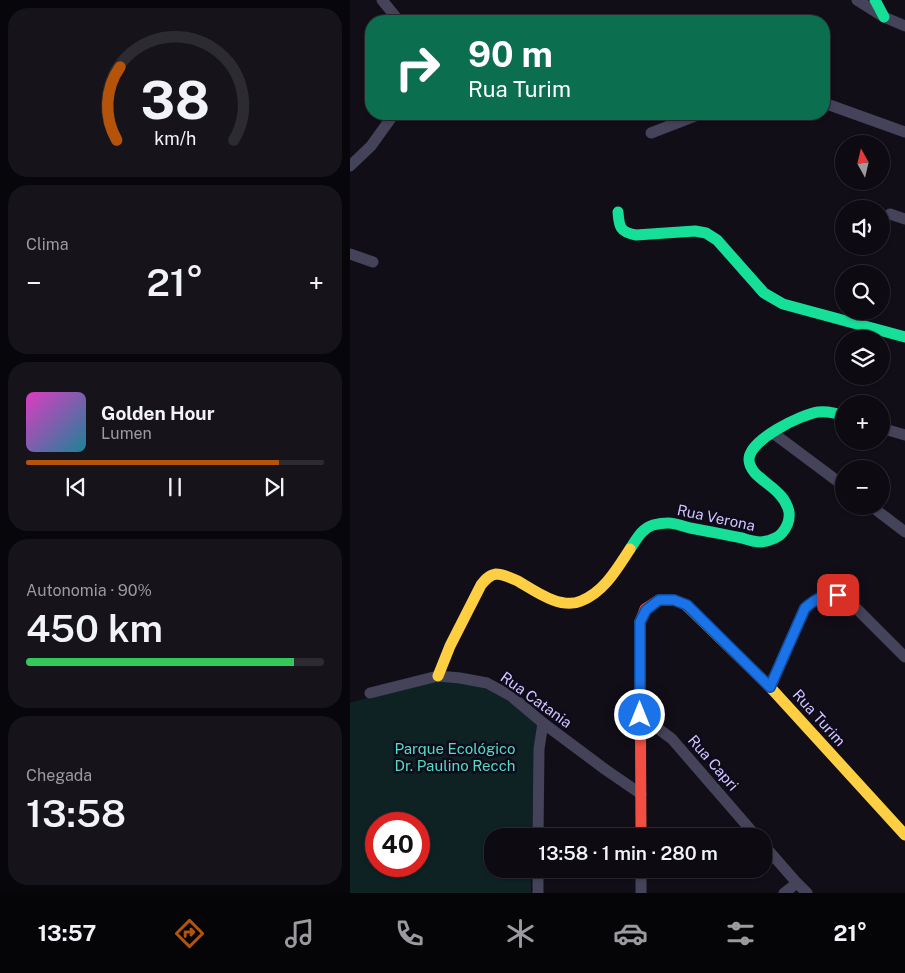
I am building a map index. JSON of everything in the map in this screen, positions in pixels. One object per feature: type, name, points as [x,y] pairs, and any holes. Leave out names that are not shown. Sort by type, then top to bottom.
[{"type":"street","points":[[382,0],[394,15]]},
{"type":"street","points":[[856,0],[904,27]]},
{"type":"street","points":[[875,0],[884,17]]},
{"type":"street","points":[[830,105],[905,132]]},
{"type":"street","points":[[350,166],[371,146],[390,120]]},
{"type":"street","points":[[651,133],[685,120]]},
{"type":"street","points":[[618,212],[619,226],[628,234],[636,236],[696,231],[706,233],[717,240],[764,293],[783,304],[905,337]]},
{"type":"street","points":[[890,214],[905,219]]},
{"type":"street","points":[[350,254],[373,262]]},
{"type":"street","name":"Rua Verona","points":[[438,676],[450,646],[481,585],[488,577],[498,574],[509,577],[557,602],[567,604],[580,602],[597,592],[612,576],[641,533],[652,526],[668,523],[760,542],[775,539],[783,532],[789,520],[788,508],[783,496],[753,471],[749,460],[750,453],[758,443],[773,433],[807,415],[816,412],[835,414]]},
{"type":"street","points":[[890,431],[905,435]]},
{"type":"street","points":[[773,433],[835,479]]},
{"type":"street","points":[[883,515],[905,532]]},
{"type":"street","points":[[770,687],[805,608],[815,600],[826,595],[838,595],[848,600],[905,657]]},
{"type":"street","name":"Rua Turim","points":[[641,828],[640,622],[646,610],[659,600],[674,600],[687,605],[770,687],[905,835]]},
{"type":"street","name":"Rua Catania","points":[[370,693],[438,676],[487,683],[510,696],[543,723],[641,794]]},
{"type":"street","name":"Rua Capri","points":[[640,715],[672,739],[749,828]]},
{"type":"street","points":[[538,828],[539,749],[543,723]]},
{"type":"street","points":[[772,854],[807,893]]},
{"type":"street","points":[[538,878],[538,893]]},
{"type":"street","points":[[641,878],[641,893]]},
{"type":"street","points":[[784,893],[797,883]]},
{"type":"green space","name":"Parque Ecológico Dr. Paulino Recch","points":[[429,680],[472,683],[504,696],[538,723],[534,750],[532,828],[484,828],[484,878],[531,878],[531,893],[350,893],[350,703]]},
{"type":"traffic: fast","points":[[875,0],[884,17]]},
{"type":"traffic: fast","points":[[618,212],[621,228],[631,234],[695,231],[706,233],[717,240],[764,293],[783,304],[905,337]]},
{"type":"traffic: fast","points":[[630,549],[646,529],[653,525],[665,523],[756,542],[778,537],[787,526],[789,512],[781,496],[755,473],[751,467],[749,460],[751,452],[766,437],[789,423],[818,412],[835,413]]},
{"type":"traffic: slow","points":[[438,676],[450,646],[481,585],[489,577],[496,574],[504,575],[548,598],[565,603],[573,603],[581,601],[597,592],[615,572],[630,549]]},
{"type":"traffic: slow","points":[[686,605],[770,687],[905,835]]},
{"type":"traffic: jam","points":[[641,828],[640,622],[645,609],[659,600],[674,600],[686,605]]},
{"type":"route","points":[[640,715],[640,622],[646,610],[659,600],[674,600],[687,605],[770,687],[805,608],[815,600],[826,595],[838,595]]}]
